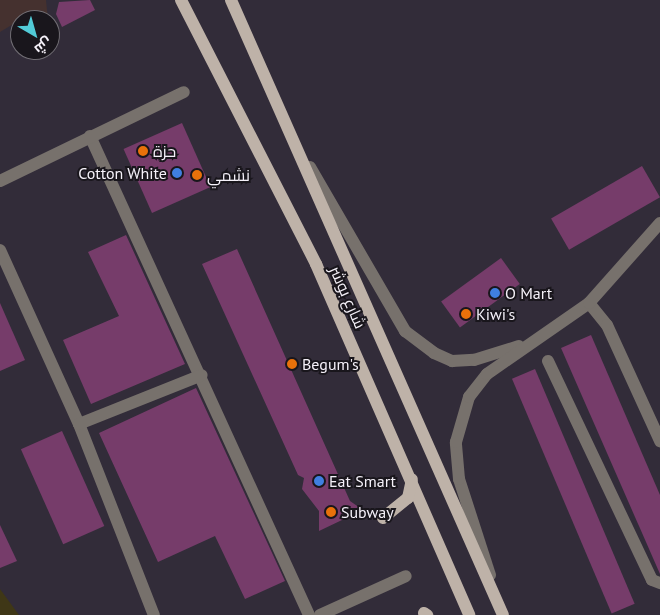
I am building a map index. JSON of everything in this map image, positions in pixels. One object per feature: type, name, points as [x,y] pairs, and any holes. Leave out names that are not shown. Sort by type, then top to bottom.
[{"type":"main road","name":"شارع بوشر","points":[[180,0],[316,264],[412,476],[469,615]]},
{"type":"main road","name":"شارع بوشر","points":[[231,0],[297,145],[502,612]]},
{"type":"main road","points":[[383,518],[408,498],[412,476]]},
{"type":"street","points":[[0,181],[184,92]]},
{"type":"street","points":[[90,136],[202,375],[309,615]]},
{"type":"street","points":[[297,145],[405,331],[434,353],[452,361],[474,360],[529,343]]},
{"type":"street","points":[[502,612],[460,479],[456,442],[462,415],[477,384],[529,343],[589,303],[660,223]]},
{"type":"street","points":[[0,250],[79,424],[154,615]]},
{"type":"street","points":[[589,303],[607,325],[660,441]]},
{"type":"street","points":[[548,361],[652,580],[660,583]]},
{"type":"street","points":[[79,424],[202,375]]},
{"type":"street","points":[[320,615],[406,576]]},
{"type":"shaded area","points":[[0,0],[46,0],[47,10],[10,10],[10,26],[0,32]]},
{"type":"sand","points":[[0,589],[19,615],[0,615]]},
{"type":"building","points":[[90,0],[95,10],[62,27],[60,10],[57,10],[59,2]]},
{"type":"building","points":[[182,123],[210,187],[152,213],[124,149]]},
{"type":"building","points":[[642,166],[660,197],[569,250],[551,218]]},
{"type":"building","points":[[126,235],[185,364],[91,404],[63,340],[119,316],[88,252]]},
{"type":"building","points":[[237,249],[350,501],[363,510],[319,531],[319,511],[302,489],[304,478],[298,475],[202,264]]},
{"type":"building","points":[[501,258],[520,284],[460,327],[441,301]]},
{"type":"building","points":[[0,303],[25,360],[0,371]]},
{"type":"building","points":[[591,335],[660,495],[660,574],[561,348]]},
{"type":"building","points":[[535,369],[635,604],[612,613],[512,379]]},
{"type":"building","points":[[196,388],[285,581],[245,599],[215,536],[158,562],[99,433]]},
{"type":"building","points":[[62,431],[104,526],[63,544],[21,449]]},
{"type":"building","points":[[0,525],[17,561],[0,568]]},
{"type":"place","name":"حزة","points":[[143,151]]},
{"type":"place","name":"Cotton White","points":[[177,173]]},
{"type":"place","name":"نشمي","points":[[197,175]]},
{"type":"place","name":"O Mart","points":[[495,293]]},
{"type":"place","name":"Kiwi's","points":[[466,314]]},
{"type":"place","name":"Begum's","points":[[292,364]]},
{"type":"place","name":"Eat Smart","points":[[319,481]]},
{"type":"place","name":"Subway","points":[[331,512]]}]
